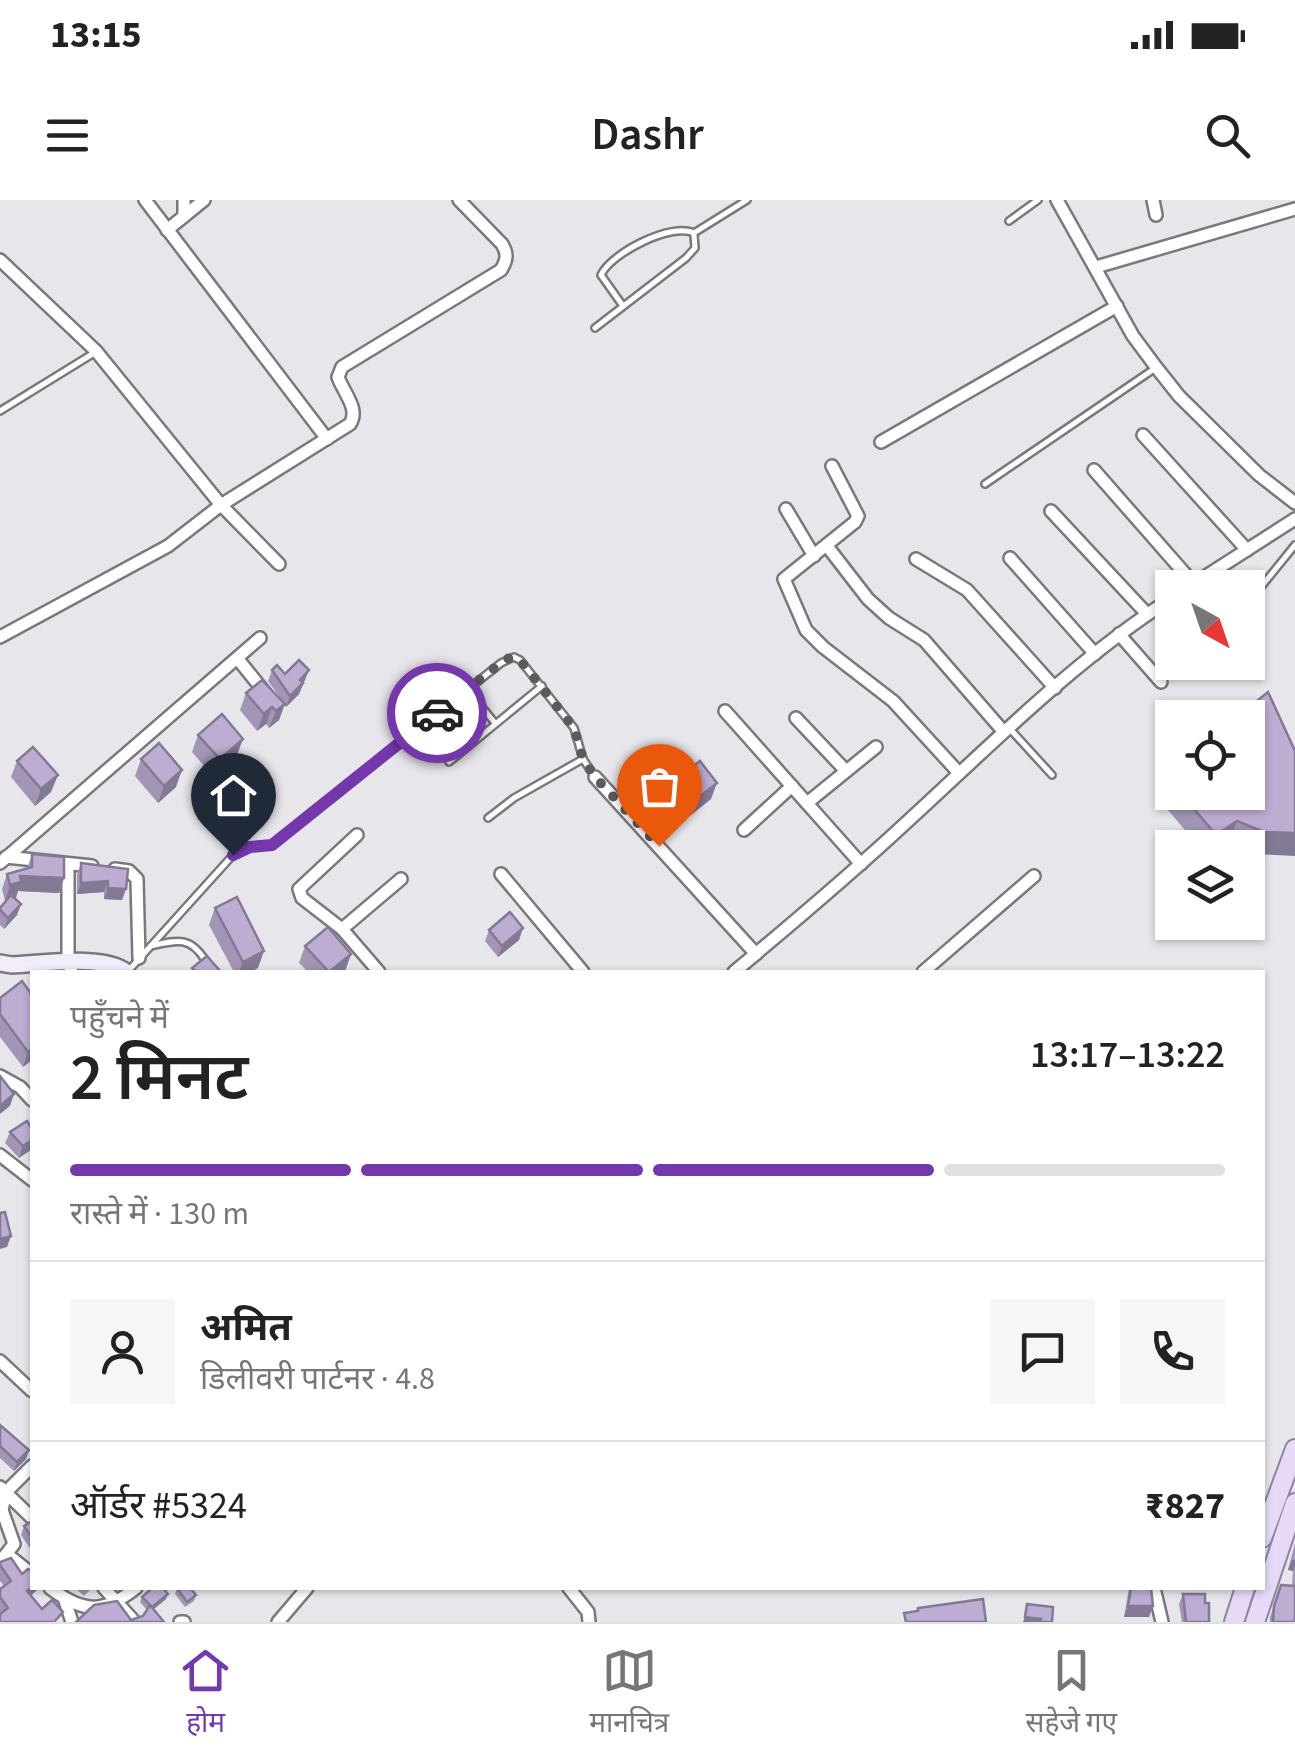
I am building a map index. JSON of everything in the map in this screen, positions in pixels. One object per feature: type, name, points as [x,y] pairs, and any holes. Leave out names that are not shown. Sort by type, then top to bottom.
[{"type":"main road","points":[[4,967],[70,968],[99,962],[124,970]]},
{"type":"main road","points":[[1265,1530],[1295,1449]]},
{"type":"main road","points":[[1255,1622],[1295,1503]]},
{"type":"main road","points":[[1234,1622],[1244,1590]]},
{"type":"street","points":[[146,200],[328,439]]},
{"type":"street","points":[[184,200],[184,216]]},
{"type":"street","points":[[168,230],[204,200]]},
{"type":"street","points":[[0,636],[138,564],[221,505],[350,424],[353,408],[338,377],[350,360],[501,270],[506,261],[507,252],[502,244],[459,200]]},
{"type":"street","points":[[1058,200],[1156,367],[1179,396],[1236,452],[1295,502]]},
{"type":"street","points":[[1153,200],[1156,215]]},
{"type":"street","points":[[1264,200],[1269,216]]},
{"type":"street","points":[[1096,266],[1295,210]]},
{"type":"street","points":[[0,260],[96,352],[221,505],[279,564]]},
{"type":"street","points":[[881,442],[1117,306]]},
{"type":"street","points":[[1143,435],[1246,550]]},
{"type":"street","points":[[832,466],[858,516],[828,546],[784,580],[806,630],[892,702],[959,774]]},
{"type":"street","points":[[1094,470],[1178,570]]},
{"type":"street","points":[[786,509],[814,556]]},
{"type":"street","points":[[1052,511],[1147,614]]},
{"type":"street","points":[[1215,570],[1295,520]]},
{"type":"street","points":[[828,546],[868,599],[888,618],[924,640],[1006,729]]},
{"type":"street","points":[[1010,558],[1095,654]]},
{"type":"street","points":[[916,559],[967,590],[1055,688]]},
{"type":"street","points":[[736,970],[861,864],[1006,729],[1119,634],[1155,609]]},
{"type":"street","points":[[1119,634],[1161,682]]},
{"type":"street","points":[[3,860],[260,638]]},
{"type":"street","points":[[237,658],[278,708]]},
{"type":"street","points":[[725,711],[861,864]]},
{"type":"street","points":[[796,718],[846,771]]},
{"type":"street","points":[[806,803],[876,746]]},
{"type":"street","points":[[595,777],[756,954]]},
{"type":"street","points":[[744,830],[792,786]]},
{"type":"street","points":[[357,835],[299,888],[302,898],[342,929],[377,970]]},
{"type":"street","points":[[3,860],[134,874],[139,886],[139,958]]},
{"type":"street","points":[[68,864],[70,968]]},
{"type":"street","points":[[502,874],[580,970]]},
{"type":"street","points":[[925,970],[1034,876]]},
{"type":"street","points":[[342,929],[401,879]]},
{"type":"street","points":[[0,1076],[30,1098]]},
{"type":"street","points":[[0,1155],[30,1178]]},
{"type":"street","points":[[0,1361],[30,1389]]},
{"type":"street","points":[[30,1468],[3,1489],[2,1510],[14,1544],[2,1560],[30,1573]]},
{"type":"street","points":[[3,1489],[30,1516]]},
{"type":"street","points":[[53,1590],[82,1608],[118,1601],[133,1590]]},
{"type":"street","points":[[106,1590],[133,1620]]},
{"type":"street","points":[[278,1622],[305,1590]]},
{"type":"street","points":[[571,1590],[588,1612],[588,1622]]},
{"type":"street","points":[[1154,1590],[1162,1622]]},
{"type":"street","points":[[64,1598],[72,1622]]},
{"type":"lane","points":[[694,234],[748,200]]},
{"type":"lane","points":[[1009,221],[1038,200]]},
{"type":"lane","points":[[623,306],[600,275],[612,259],[668,232],[682,228],[694,234]]},
{"type":"lane","points":[[595,328],[686,258],[695,248],[694,234]]},
{"type":"lane","points":[[0,411],[96,352]]},
{"type":"lane","points":[[985,484],[1156,367]]},
{"type":"lane","points":[[1265,582],[1295,545]]},
{"type":"lane","points":[[128,970],[233,855],[250,847],[272,845],[506,659],[514,657],[574,728],[583,759],[595,777]]},
{"type":"lane","points":[[449,762],[542,686]]},
{"type":"lane","points":[[467,689],[495,723]]},
{"type":"lane","points":[[1006,729],[1052,775]]},
{"type":"lane","points":[[488,818],[514,798],[583,759]]},
{"type":"lane","points":[[148,947],[185,940],[199,950],[212,970]]},
{"type":"building","points":[[299,660],[309,670],[290,696],[272,670],[277,665],[285,674]]},
{"type":"building","points":[[262,680],[285,704],[264,714],[246,693]]},
{"type":"building","points":[[1268,692],[1295,751],[1295,833],[1265,832],[1237,821],[1224,830],[1212,830],[1195,810],[1265,810],[1265,700],[1258,700]]},
{"type":"building","points":[[222,714],[243,739],[220,759],[198,735]]},
{"type":"building","points":[[159,743],[182,770],[164,786],[141,759]]},
{"type":"building","points":[[33,747],[58,775],[41,789],[17,761]]},
{"type":"building","points":[[687,761],[692,767],[700,761],[717,783],[689,805],[666,777]]},
{"type":"building","points":[[32,854],[64,857],[64,878],[20,876],[21,882],[10,885],[7,874],[32,867]]},
{"type":"building","points":[[81,863],[128,869],[126,889],[108,888],[108,881],[81,883]]},
{"type":"building","points":[[11,895],[21,904],[8,918],[0,908]]},
{"type":"building","points":[[237,897],[264,951],[243,962],[215,908]]},
{"type":"building","points":[[510,912],[523,928],[502,946],[489,930]]},
{"type":"building","points":[[328,927],[351,954],[327,970],[305,946]]},
{"type":"building","points":[[207,956],[219,970],[194,970]]},
{"type":"building","points":[[22,981],[30,992],[28,1052],[0,1014],[0,998]]},
{"type":"building","points":[[0,1076],[14,1094],[0,1106]]},
{"type":"building","points":[[27,1121],[30,1141],[23,1146],[10,1132]]},
{"type":"building","points":[[5,1212],[11,1236],[0,1239],[0,1213]]},
{"type":"building","points":[[0,1425],[29,1450],[17,1462],[0,1446]]},
{"type":"building","points":[[11,1558],[22,1574],[30,1570],[27,1591],[42,1609],[52,1600],[63,1612],[54,1622],[0,1622],[0,1614],[8,1608],[0,1597],[0,1589],[11,1581],[0,1562]]},
{"type":"building","points":[[1281,1585],[1295,1586],[1295,1622],[1273,1622]]},
{"type":"building","points":[[150,1590],[165,1590],[168,1594],[152,1607],[142,1597]]},
{"type":"building","points":[[178,1590],[192,1590],[196,1595],[187,1602]]},
{"type":"building","points":[[1131,1590],[1151,1590],[1153,1606],[1128,1606]]},
{"type":"building","points":[[1183,1594],[1205,1594],[1209,1622],[1186,1622]]},
{"type":"building","points":[[983,1599],[986,1622],[906,1622],[904,1613],[918,1608]]},
{"type":"building","points":[[117,1601],[131,1620],[143,1616],[150,1605],[164,1622],[76,1622],[94,1605]]},
{"type":"building","points":[[1027,1604],[1053,1607],[1052,1622],[1025,1617]]},
{"type":"way so far","points":[[437,713],[506,659],[520,660],[574,728],[583,759],[595,777],[659,846]]},
{"type":"route","points":[[233,855],[240,849],[272,845],[437,713]]}]
